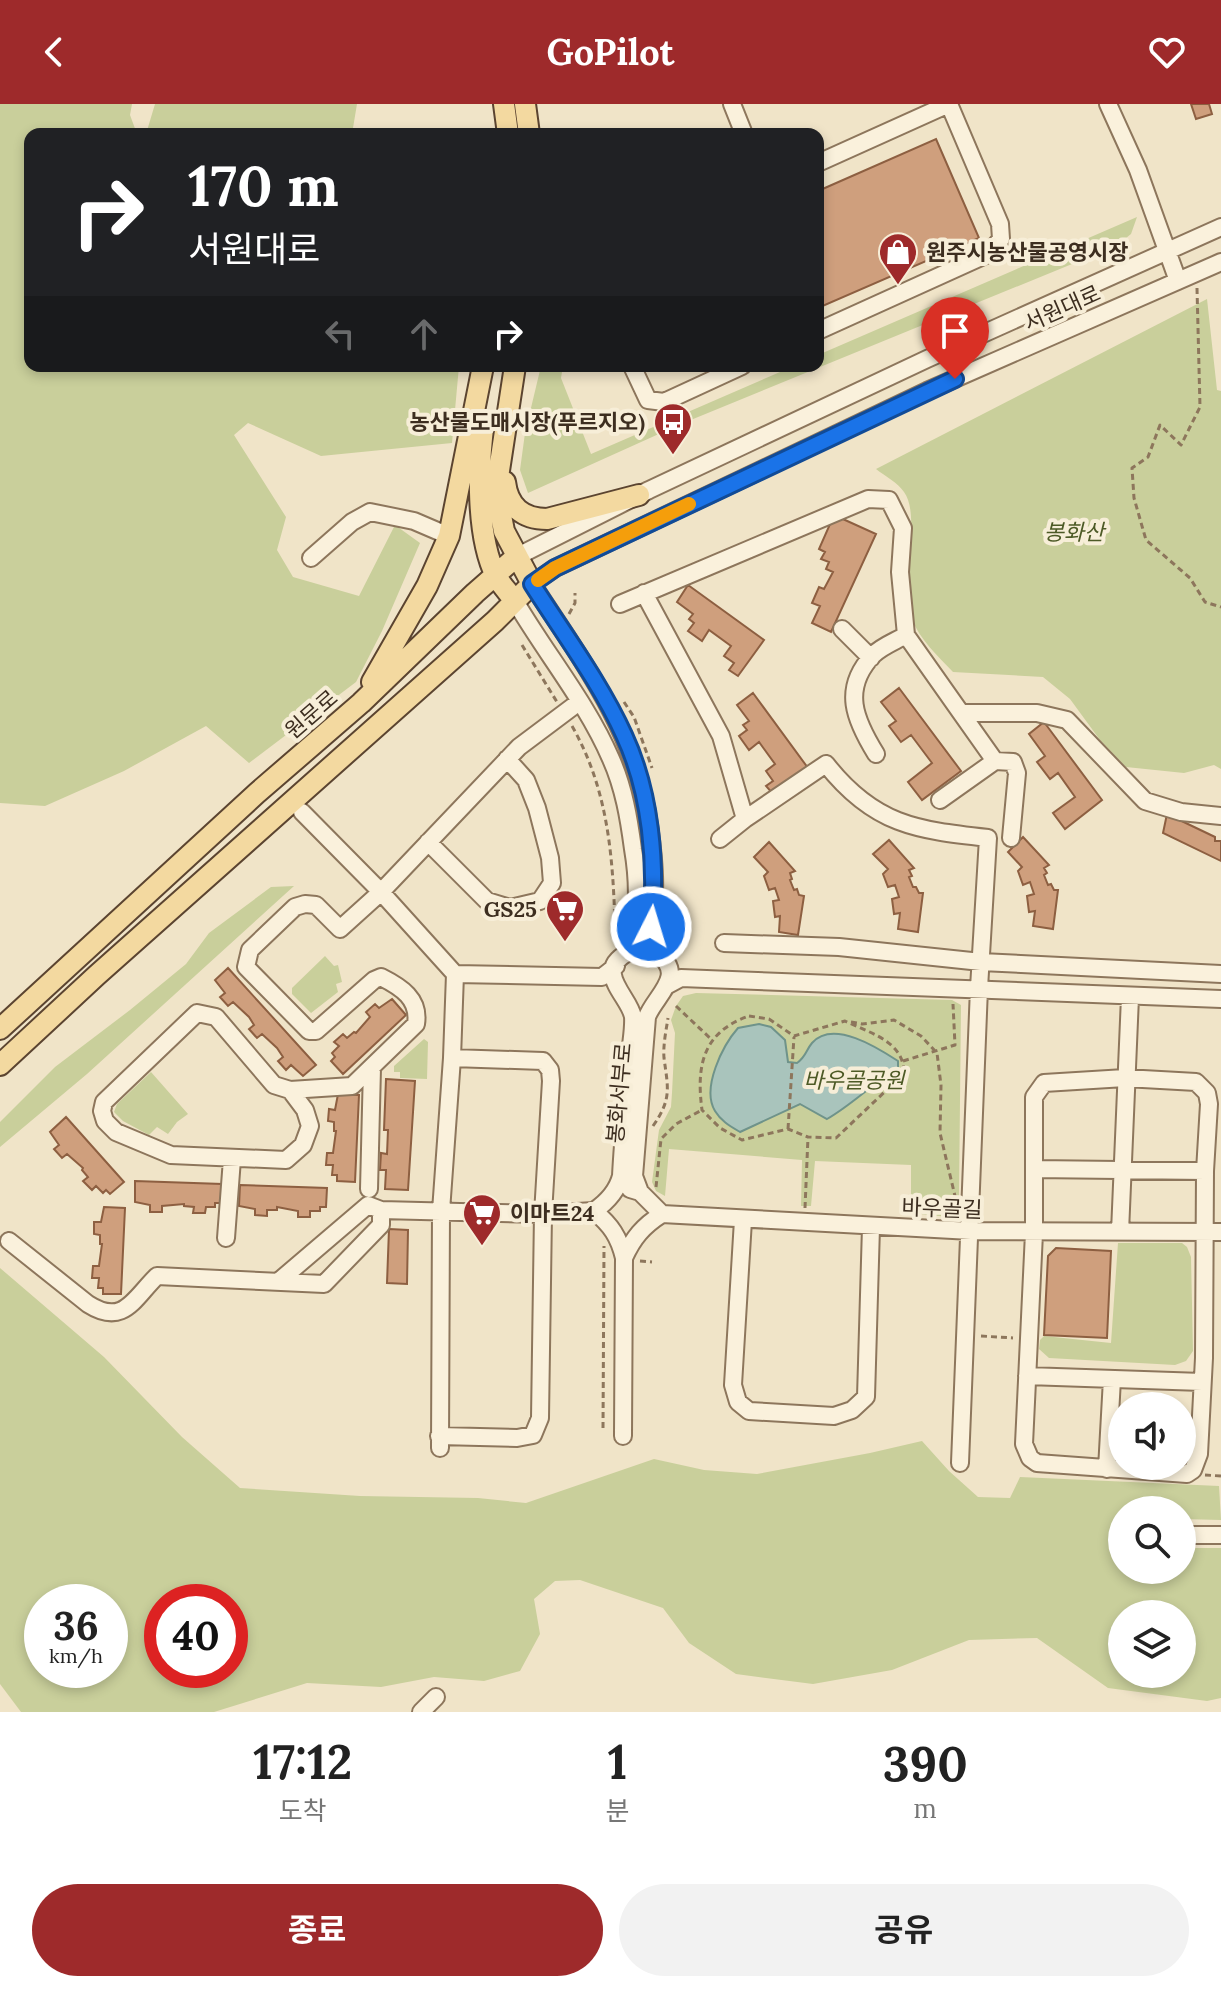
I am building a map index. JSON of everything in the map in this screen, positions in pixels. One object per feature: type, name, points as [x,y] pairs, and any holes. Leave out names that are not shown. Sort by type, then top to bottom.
[{"type":"main road","points":[[504,104],[507,128]]},
{"type":"main road","points":[[525,104],[528,128]]},
{"type":"main road","points":[[361,703],[427,586],[449,536],[482,372]]},
{"type":"main road","points":[[491,372],[479,482],[486,537],[496,575],[515,601]]},
{"type":"main road","points":[[0,1065],[532,584],[504,531],[496,490],[514,372]]},
{"type":"main road","points":[[502,450],[506,493],[516,511],[536,519],[547,519],[639,495]]},
{"type":"main road","name":"원문로","points":[[0,1029],[257,793],[361,703],[516,557]]},
{"type":"street","points":[[732,104],[742,128]]},
{"type":"street","points":[[824,160],[949,104],[1000,224],[1001,239],[988,254],[824,328]]},
{"type":"street","points":[[1108,104],[1138,170],[1178,281]]},
{"type":"street","name":"서원대로","points":[[516,557],[639,495],[927,359],[1221,227]]},
{"type":"street","name":"서원대로","points":[[532,584],[555,568],[927,391],[1221,262]]},
{"type":"street","points":[[635,372],[648,400],[664,402],[729,372]]},
{"type":"street","points":[[620,604],[868,499],[889,500],[903,528],[900,572],[906,635],[995,761]]},
{"type":"street","points":[[311,558],[352,522],[370,512],[414,521],[449,536]]},
{"type":"street","points":[[532,584],[602,695],[634,761],[649,825],[654,890],[650,938],[655,953],[667,966],[675,982]]},
{"type":"street","points":[[644,593],[721,736],[745,819]]},
{"type":"street","points":[[455,974],[609,972],[628,953],[635,930],[638,903],[629,820],[611,759],[515,601]]},
{"type":"street","points":[[842,629],[871,658]]},
{"type":"street","points":[[876,754],[855,714],[854,695],[862,669],[875,653],[906,635]]},
{"type":"street","points":[[290,1090],[305,1110],[310,1126],[303,1145],[286,1160],[171,1155],[116,1132],[105,1121],[102,1111],[104,1102],[197,1013],[216,1017],[274,1085],[290,1090],[352,1086],[416,1024],[416,1006],[397,985],[381,977],[316,1031],[309,1031],[246,967],[250,950],[295,907],[305,904],[316,905],[340,929],[381,892],[519,747],[579,702]]},
{"type":"street","points":[[961,713],[1037,713],[1067,720],[1145,801],[1181,812],[1221,816]]},
{"type":"street","points":[[428,842],[487,901],[510,908],[540,901],[552,883],[550,858],[526,780],[507,759]]},
{"type":"street","points":[[940,800],[995,761],[1013,762],[1017,773],[1011,838]]},
{"type":"street","points":[[720,839],[826,764],[843,785],[885,817],[924,831],[988,838],[960,1463]]},
{"type":"street","points":[[302,812],[381,892],[455,974],[441,1211],[439,1442],[533,1435],[540,1418],[543,1214],[550,1070],[543,1061],[452,1058]]},
{"type":"street","points":[[724,943],[839,947],[981,962],[1221,974]]},
{"type":"street","points":[[628,953],[646,950],[655,953]]},
{"type":"street","points":[[609,972],[633,1016],[621,1176],[610,1198],[605,1220],[620,1242],[624,1258],[623,1436]]},
{"type":"street","points":[[621,996],[641,1005],[658,1000],[675,982],[979,988],[1221,999]]},
{"type":"street","points":[[1120,1232],[1130,997]]},
{"type":"street","name":"봉화서부로","points":[[652,1200],[634,1176],[646,1029],[650,1009],[658,1000]]},
{"type":"street","points":[[369,1189],[372,1068]]},
{"type":"street","points":[[1125,1078],[1187,1081],[1203,1087],[1209,1104],[1205,1171],[1213,1232],[1199,1454],[1193,1470],[1187,1474],[1037,1463],[1030,1458],[1024,1444],[1029,1339],[1038,1314],[1034,1233],[1034,1097],[1044,1083],[1125,1078]]},
{"type":"street","points":[[226,1238],[232,1159]]},
{"type":"street","points":[[1034,1169],[1205,1171]]},
{"type":"street","points":[[610,1198],[626,1189],[652,1200],[643,1228],[631,1242],[624,1258]]},
{"type":"street","name":"바우골길","points":[[652,1200],[743,1220],[1034,1233],[1213,1232]]},
{"type":"street","points":[[279,1281],[368,1205],[381,1210],[543,1214],[605,1220],[626,1234],[643,1228]]},
{"type":"street","points":[[9,1241],[100,1312],[115,1312],[133,1305],[157,1276],[324,1284],[381,1225],[381,1210]]},
{"type":"street","points":[[743,1220],[733,1385],[738,1402],[749,1411],[834,1416],[852,1410],[866,1397],[871,1227]]},
{"type":"street","points":[[1100,1251],[1101,1232]]},
{"type":"street","points":[[302,1261],[300,1267],[305,1281],[324,1284]]},
{"type":"street","points":[[1027,1376],[1202,1382]]},
{"type":"street","points":[[1107,1469],[1112,1379]]},
{"type":"street","points":[[1196,1535],[1221,1535]]},
{"type":"street","points":[[421,1712],[436,1697]]},
{"type":"path","points":[[1194,274],[1200,407],[1181,445],[1160,425],[1148,457],[1132,468],[1134,498],[1146,540],[1190,578],[1205,602],[1221,607]]},
{"type":"path","points":[[522,645],[582,745],[600,793],[613,855],[615,927]]},
{"type":"path","points":[[903,1061],[955,1045],[953,1000]]},
{"type":"path","points":[[676,1006],[712,1040]]},
{"type":"path","points":[[794,1036],[769,1019],[749,1016],[728,1023],[712,1040],[700,1067],[702,1110],[720,1128],[742,1140],[788,1129],[808,1137],[836,1138],[893,1084],[904,1081],[900,1052],[883,1039],[845,1021]]},
{"type":"path","points":[[650,1131],[665,1109],[667,1068],[664,1057],[668,1018]]},
{"type":"path","points":[[794,1036],[845,1021],[862,1024],[894,1020],[921,1036],[937,1053],[941,1085],[940,1133],[946,1167],[958,1204]]},
{"type":"path","points":[[788,1129],[794,1036]]},
{"type":"path","points":[[652,1200],[661,1139],[676,1124],[702,1110]]},
{"type":"path","points":[[805,1212],[808,1137]]},
{"type":"path","points":[[603,1428],[605,1220]]},
{"type":"path","points":[[966,1336],[1029,1339]]},
{"type":"green space","points":[[0,104],[132,104],[130,115],[135,128],[24,128],[24,372],[458,372],[452,443],[321,456],[248,423],[234,435],[286,517],[277,550],[293,577],[359,596],[395,525],[420,543],[356,682],[249,763],[206,726],[124,771],[45,806],[0,803]]},
{"type":"green space","points":[[155,104],[357,104],[353,128],[148,128]]},
{"type":"green space","points":[[1137,217],[1131,234],[1116,246],[824,365],[824,352]]},
{"type":"green space","name":"봉화산","points":[[1207,299],[1217,390],[1221,391],[1221,769],[1214,765],[1184,773],[1126,767],[1100,740],[1070,699],[1043,677],[953,672],[930,647],[915,627],[909,605],[909,503],[904,492],[876,469]]},
{"type":"green space","points":[[540,372],[562,372],[561,378],[591,454],[780,372],[808,372],[681,424],[528,493],[520,470]]},
{"type":"green space","points":[[294,886],[87,1074],[0,1147],[0,1122],[55,1067],[186,964],[209,933],[271,887]]},
{"type":"green space","points":[[325,956],[334,966],[338,965],[342,982],[336,984],[338,992],[311,1013],[292,994],[292,988]]},
{"type":"green space","name":"바우골공원","points":[[696,993],[952,1000],[961,1005],[959,1196],[956,1211],[948,1217],[911,1213],[911,1165],[815,1161],[811,1206],[801,1206],[802,1160],[669,1149],[665,1196],[656,1191],[652,1182],[659,1130],[671,1107],[675,1033],[671,1020],[683,996]]},
{"type":"green space","points":[[424,1039],[428,1042],[427,1079],[400,1078],[400,1072],[394,1072],[394,1066]]},
{"type":"green space","points":[[151,1072],[188,1114],[168,1134],[157,1127],[149,1135],[123,1121],[114,1112],[117,1104]]},
{"type":"green space","points":[[1118,1243],[1182,1243],[1187,1247],[1191,1257],[1193,1351],[1186,1361],[1175,1365],[1049,1358],[1039,1349],[1044,1336],[1111,1343]]},
{"type":"green space","points":[[0,1268],[104,1357],[182,1437],[240,1488],[360,1496],[478,1498],[526,1503],[654,1459],[704,1470],[757,1474],[922,1441],[978,1497],[1010,1498],[1020,1477],[1219,1486],[1221,1520],[1196,1519],[1196,1496],[1108,1496],[1108,1584],[1196,1584],[1196,1548],[1221,1548],[1221,1698],[1207,1701],[1108,1688],[1037,1638],[969,1640],[892,1670],[813,1684],[736,1674],[689,1643],[663,1608],[580,1580],[555,1581],[534,1599],[540,1634],[520,1671],[484,1681],[434,1677],[381,1687],[307,1683],[214,1712],[21,1712],[0,1684]]},
{"type":"water","points":[[759,1024],[771,1027],[785,1040],[788,1062],[797,1063],[812,1043],[821,1036],[831,1034],[868,1043],[898,1061],[898,1068],[827,1119],[800,1104],[740,1132],[715,1111],[711,1102],[712,1079],[720,1056],[738,1028]]},
{"type":"building","points":[[1191,104],[1209,104],[1212,114],[1196,119]]},
{"type":"building","points":[[936,139],[979,238],[824,305],[824,188]]},
{"type":"building","points":[[834,515],[876,534],[831,632],[812,623],[820,606],[812,603],[819,587],[824,589],[833,572],[826,569],[829,562],[821,559],[825,552],[819,549]]},
{"type":"building","points":[[688,585],[764,640],[738,676],[729,670],[734,663],[724,656],[731,646],[709,630],[702,641],[688,631],[694,623],[689,619],[693,614],[677,602]]},
{"type":"building","points":[[899,688],[961,771],[922,800],[908,782],[932,763],[911,735],[901,742],[889,726],[896,721],[881,702]]},
{"type":"building","points":[[753,693],[808,768],[773,794],[766,786],[773,781],[766,771],[775,764],[759,742],[749,750],[739,736],[747,730],[743,725],[749,721],[737,705]]},
{"type":"building","points":[[1044,722],[1102,800],[1065,829],[1053,813],[1075,797],[1058,773],[1050,779],[1037,762],[1045,756],[1029,734]]},
{"type":"building","points":[[1167,814],[1215,837],[1215,841],[1221,841],[1221,861],[1163,833]]},
{"type":"building","points":[[1023,837],[1049,865],[1044,868],[1047,873],[1044,875],[1048,885],[1058,890],[1053,929],[1033,926],[1035,911],[1029,912],[1027,896],[1034,894],[1030,882],[1023,885],[1018,871],[1022,867],[1008,852]]},
{"type":"building","points":[[889,840],[914,868],[909,870],[912,876],[909,877],[913,887],[923,893],[918,932],[898,929],[900,913],[894,914],[892,899],[899,897],[895,885],[888,887],[883,874],[888,869],[873,854]]},
{"type":"building","points":[[769,842],[795,871],[790,873],[790,880],[794,890],[797,889],[799,895],[804,896],[798,935],[779,932],[780,916],[775,917],[773,901],[779,900],[775,888],[769,890],[764,876],[768,872],[754,857]]},
{"type":"building","points":[[228,968],[316,1065],[303,1076],[291,1065],[286,1070],[278,1061],[283,1057],[277,1048],[262,1034],[257,1038],[249,1029],[254,1025],[249,1017],[233,1002],[228,1006],[220,997],[225,993],[215,980]]},
{"type":"building","points":[[392,999],[406,1015],[343,1074],[331,1061],[335,1057],[332,1053],[339,1046],[334,1042],[343,1034],[347,1038],[356,1033],[370,1017],[366,1012],[375,1004],[379,1008]]},
{"type":"building","points":[[386,1079],[415,1081],[408,1190],[385,1189],[386,1170],[380,1170],[381,1153],[387,1154],[388,1130],[384,1130]]},
{"type":"building","points":[[338,1094],[359,1095],[355,1182],[337,1181],[337,1175],[332,1175],[333,1165],[326,1165],[327,1153],[333,1153],[336,1131],[334,1122],[328,1121],[329,1109],[335,1110]]},
{"type":"building","points":[[66,1117],[124,1182],[110,1194],[106,1190],[103,1193],[96,1186],[92,1190],[83,1181],[88,1177],[83,1168],[67,1154],[62,1158],[54,1149],[59,1145],[50,1132]]},
{"type":"building","points":[[135,1181],[222,1184],[221,1203],[206,1207],[205,1213],[193,1213],[194,1207],[184,1204],[162,1206],[162,1212],[150,1212],[150,1205],[135,1202]]},
{"type":"building","points":[[240,1185],[327,1188],[326,1207],[320,1207],[320,1211],[310,1211],[310,1217],[298,1217],[298,1211],[277,1207],[277,1210],[267,1210],[267,1216],[255,1215],[255,1209],[239,1206]]},
{"type":"building","points":[[104,1207],[125,1208],[121,1294],[103,1294],[103,1288],[98,1288],[99,1278],[92,1278],[93,1266],[99,1266],[102,1244],[100,1235],[94,1234],[94,1222],[101,1222]]},
{"type":"building","points":[[389,1229],[408,1230],[407,1284],[387,1283]]},
{"type":"building","points":[[1056,1248],[1111,1251],[1107,1338],[1044,1335],[1048,1256]]},
{"type":"slow traffic","points":[[538,580],[555,568],[689,504]]},
{"type":"place","name":"원주시농산물공영시장","points":[[898,286]]},
{"type":"place","name":"농산물도매시장(푸르지오)","points":[[673,456]]},
{"type":"place","name":"GS25","points":[[565,943]]},
{"type":"place","name":"이마트24","points":[[482,1247]]},
{"type":"route","points":[[651,927],[654,890],[649,825],[634,761],[602,695],[532,584],[555,568],[955,379]]}]
